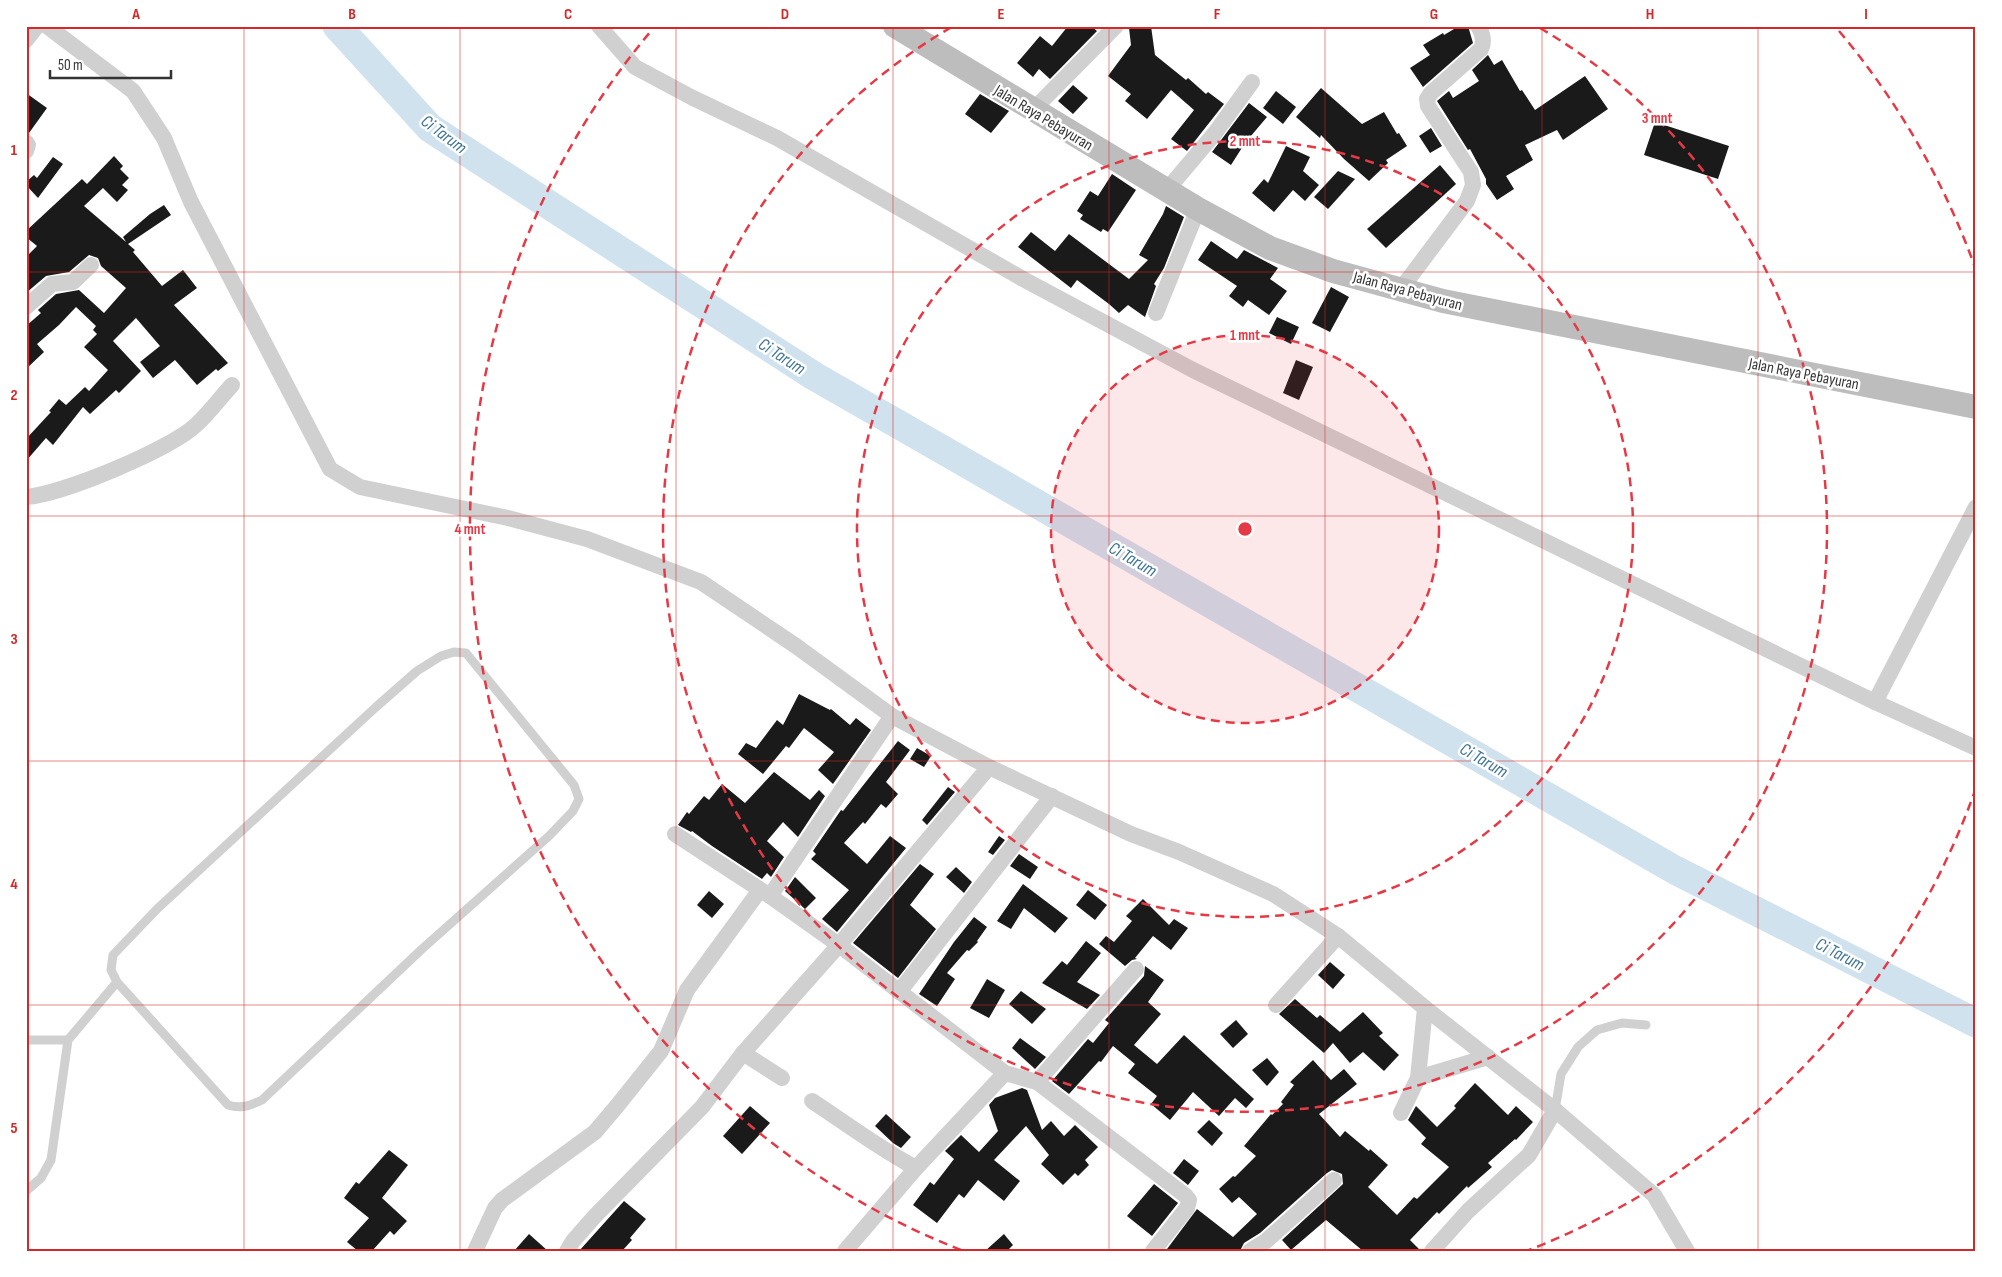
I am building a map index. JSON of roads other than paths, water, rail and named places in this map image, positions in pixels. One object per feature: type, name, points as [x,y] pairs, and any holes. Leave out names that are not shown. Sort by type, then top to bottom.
[{"type":"main road","name":"Jalan Raya Pebayuran","points":[[895,26],[1166,191],[1270,248],[1333,271],[1443,301],[1976,407]]},
{"type":"street","points":[[26,40],[37,26]]},
{"type":"street","points":[[47,26],[133,91],[164,138],[191,202],[330,469],[360,487],[508,518],[587,539],[701,582],[796,646],[892,716],[990,767],[1131,834],[1179,852],[1273,894],[1338,936],[1425,1008],[1555,1110],[1654,1195],[1687,1251]]},
{"type":"street","points":[[599,26],[635,67],[693,98],[777,138],[1023,279],[1185,365],[1875,702],[1976,748]]},
{"type":"street","points":[[1033,110],[1116,26]]},
{"type":"street","points":[[1401,289],[1466,201],[1473,185],[1471,172],[1428,106],[1427,99],[1431,93],[1481,49],[1483,38],[1478,26]]},
{"type":"street","points":[[1166,191],[1215,133],[1252,82]]},
{"type":"street","points":[[26,142],[28,145],[26,151]]},
{"type":"street","points":[[1156,313],[1198,208]]},
{"type":"street","points":[[26,307],[52,284],[73,282],[92,265]]},
{"type":"street","points":[[26,497],[36,496],[77,484],[166,445],[195,426],[232,385]]},
{"type":"street","points":[[1875,702],[1976,507]]},
{"type":"street","points":[[475,1251],[495,1208],[502,1200],[595,1132],[661,1051],[687,990],[765,893],[892,716]]},
{"type":"street","points":[[568,1251],[573,1241],[595,1216],[702,1107],[743,1053],[839,945],[990,767]]},
{"type":"street","points":[[899,992],[1052,796]]},
{"type":"street","points":[[675,834],[765,893],[839,945],[1005,1073],[1037,1082],[1186,1196],[1189,1200],[1187,1208],[1153,1251]]},
{"type":"street","points":[[1276,1005],[1338,936]]},
{"type":"street","points":[[1037,1082],[1136,969]]},
{"type":"street","points":[[1401,1113],[1418,1078],[1425,1008]]},
{"type":"street","points":[[743,1053],[782,1078]]},
{"type":"street","points":[[1418,1078],[1488,1057]]},
{"type":"street","points":[[846,1251],[916,1168],[1005,1073]]},
{"type":"street","points":[[812,1101],[864,1135],[890,1155],[916,1168]]},
{"type":"street","points":[[1432,1251],[1468,1211],[1529,1155],[1555,1110]]},
{"type":"street","points":[[1250,1251],[1266,1241],[1334,1180]]},
{"type":"lane","points":[[454,652],[466,653],[574,785],[579,799],[573,810],[549,836],[422,949],[262,1100],[248,1107],[238,1108],[228,1105],[117,982],[111,970],[113,955],[120,945],[376,707],[417,672],[441,656],[454,652]]},
{"type":"lane","points":[[26,1191],[41,1178],[51,1160],[68,1040],[117,982]]},
{"type":"lane","points":[[1555,1110],[1561,1074],[1578,1047],[1598,1030],[1622,1023],[1646,1026]]},
{"type":"lane","points":[[26,1040],[68,1040]]},
{"type":"waterway","name":"Ci Tarum","points":[[337,26],[430,128],[814,376],[1675,870],[1976,1023]]}]
